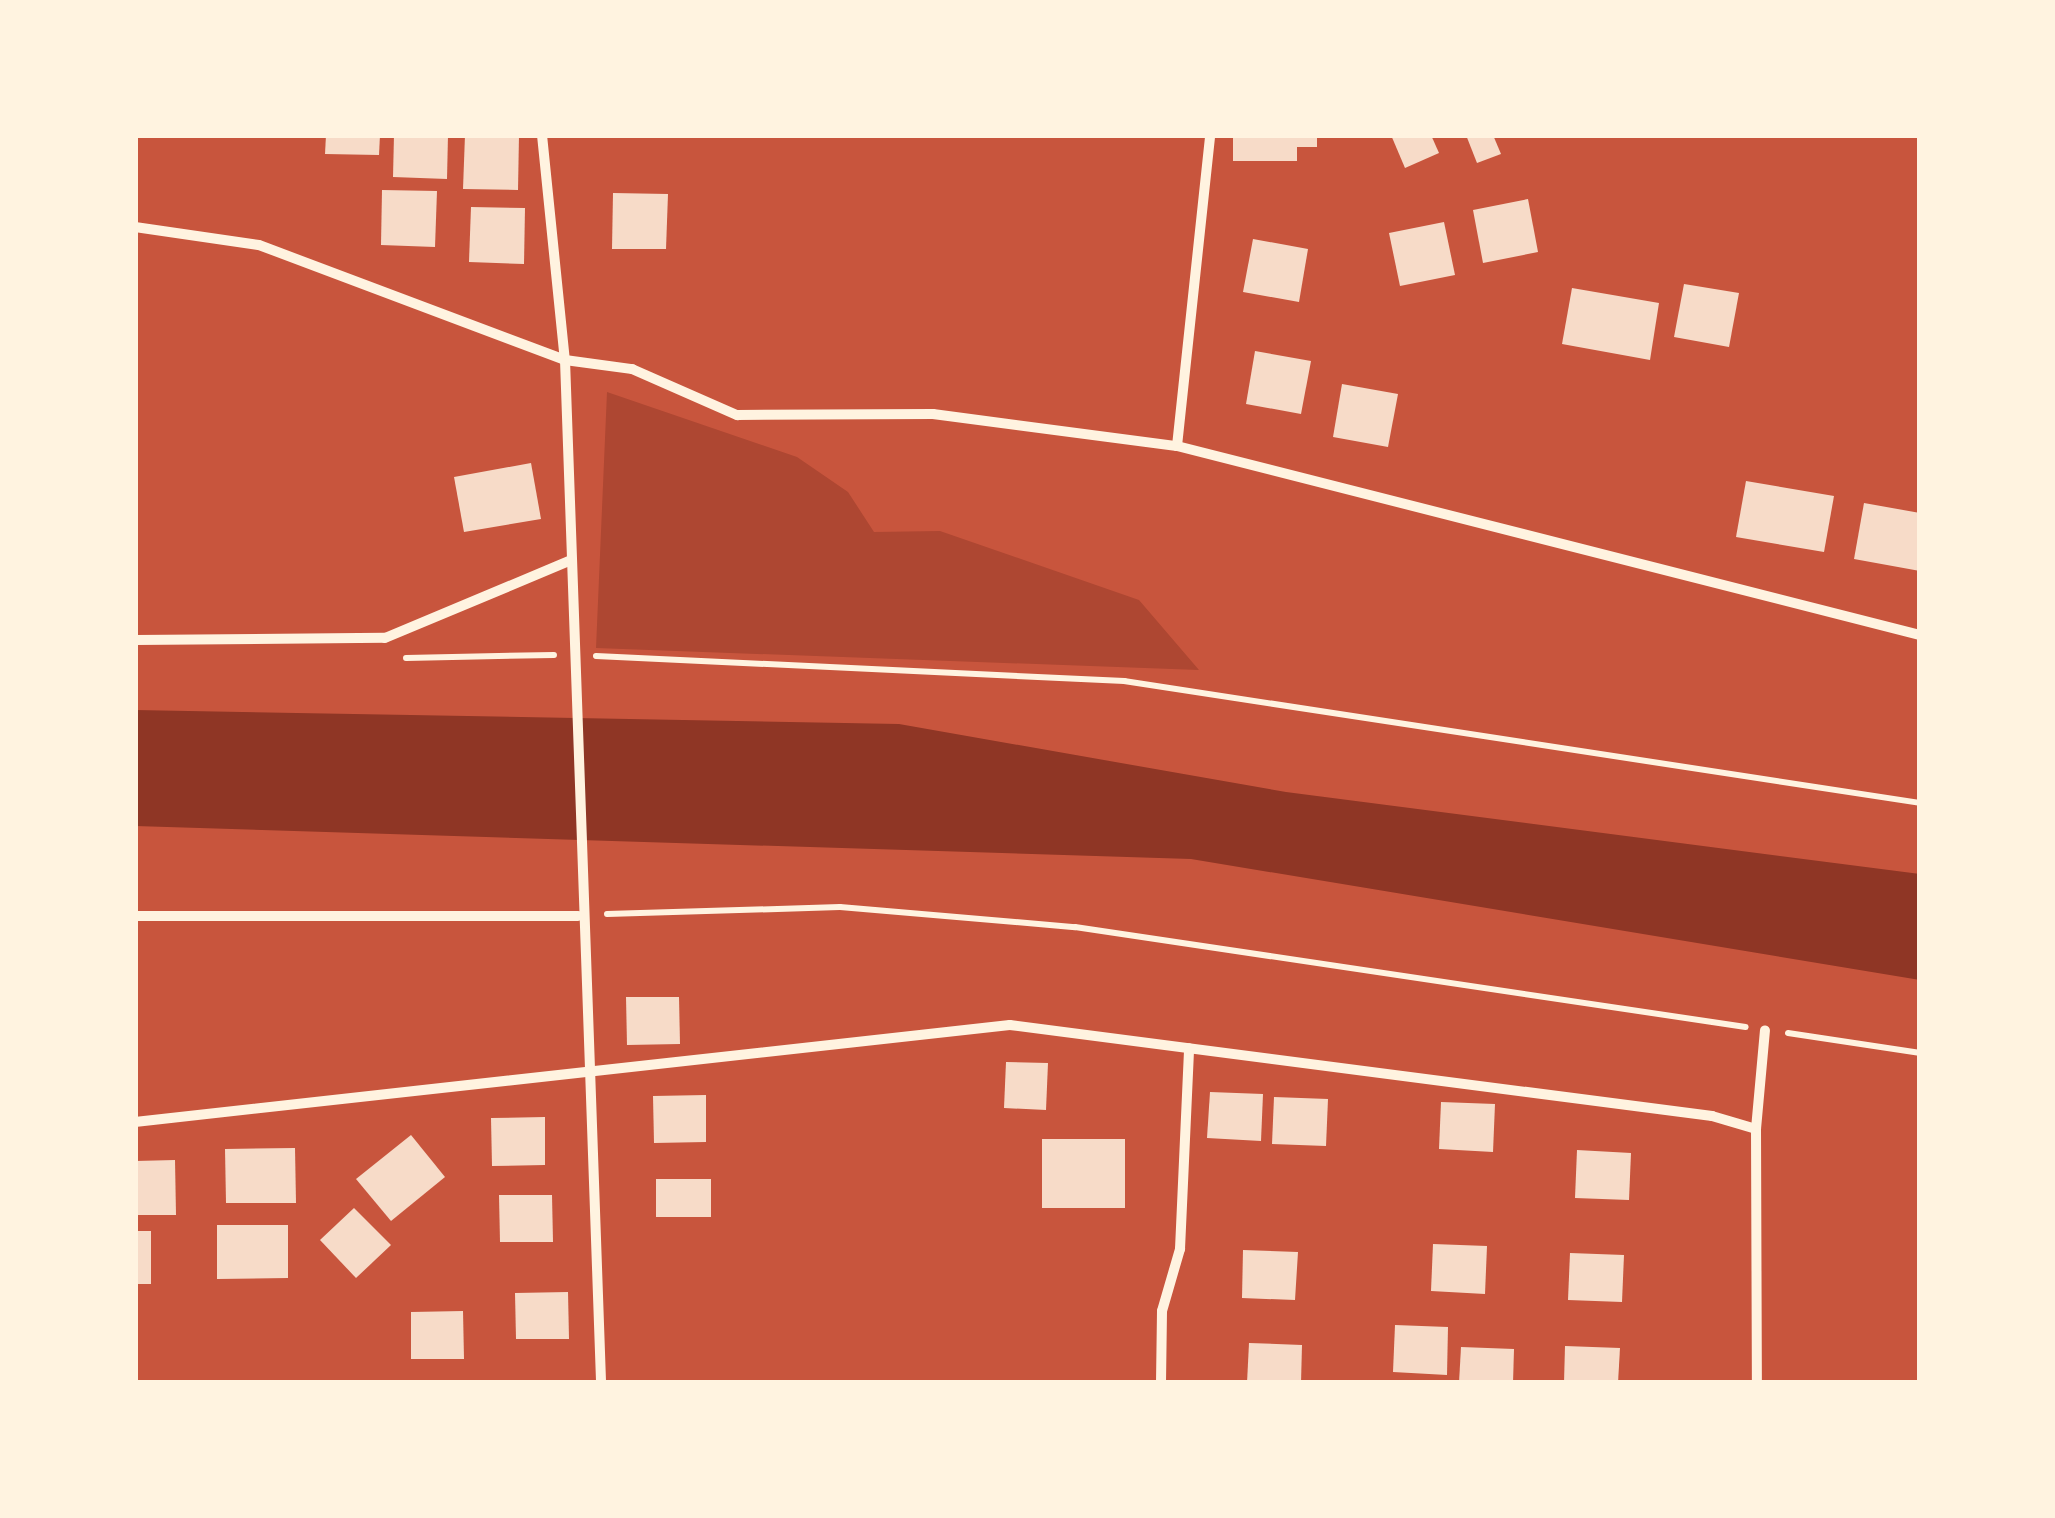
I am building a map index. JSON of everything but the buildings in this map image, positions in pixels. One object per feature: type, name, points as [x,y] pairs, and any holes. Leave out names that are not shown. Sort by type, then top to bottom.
[{"type":"street","points":[[542,135],[564,360],[578,916],[601,1383]]},
{"type":"street","points":[[1177,446],[1210,135]]},
{"type":"street","points":[[135,227],[259,245],[564,360],[632,369],[737,415],[933,414],[1177,446],[1920,635]]},
{"type":"street","points":[[135,640],[384,638],[569,561]]},
{"type":"street","points":[[135,916],[578,916]]},
{"type":"street","points":[[135,1122],[1010,1025],[1712,1116],[1756,1129]]},
{"type":"street","points":[[1756,1383],[1756,1129],[1765,1030]]},
{"type":"street","points":[[1161,1383],[1162,1311],[1180,1249],[1189,1048]]},
{"type":"path","points":[[571,655],[1124,681],[1920,803]]},
{"type":"path","points":[[578,916],[840,907],[1075,928],[1920,1053]]},
{"type":"shaded area","points":[[607,392],[797,457],[848,492],[874,532],[940,531],[1139,600],[1199,670],[596,648]]},
{"type":"shaded area","points":[[135,710],[899,724],[1286,792],[1920,874],[1920,980],[1191,859],[135,826]]}]
